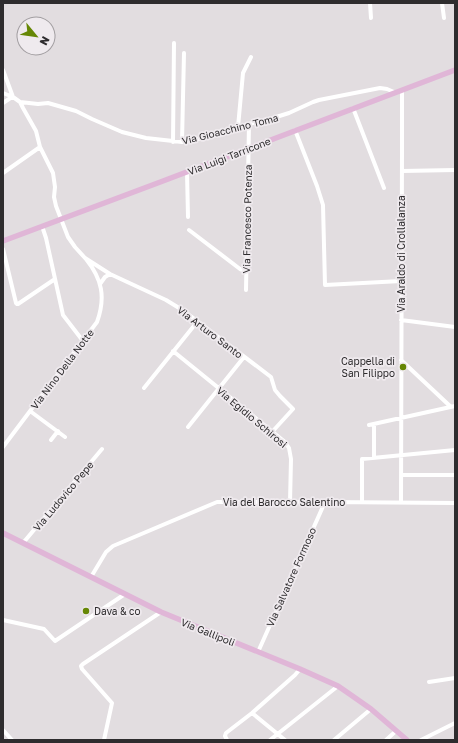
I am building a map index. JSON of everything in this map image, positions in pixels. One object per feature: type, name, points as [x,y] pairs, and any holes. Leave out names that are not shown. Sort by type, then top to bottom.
[{"type":"main road","name":"Via Luigi Tarricone","points":[[3,241],[455,70]]},
{"type":"main road","name":"Via Gallipoli","points":[[3,533],[161,612],[338,686],[371,709],[407,740]]},
{"type":"street","points":[[370,3],[371,18]]},
{"type":"street","points":[[442,3],[444,18]]},
{"type":"street","points":[[173,142],[174,43]]},
{"type":"street","points":[[182,142],[184,53]]},
{"type":"street","points":[[238,128],[243,73],[251,57]]},
{"type":"street","points":[[3,70],[12,97]]},
{"type":"street","name":"Via Gioacchino Toma","points":[[20,102],[38,104],[48,103],[76,111],[122,132],[146,138],[182,142],[278,117],[314,102],[326,99],[380,88],[394,92]]},
{"type":"street","name":"Via Araldo di Crollalanza","points":[[401,502],[402,90]]},
{"type":"street","points":[[3,93],[20,102]]},
{"type":"street","points":[[3,103],[12,97]]},
{"type":"street","name":"Via Arturo Santo","points":[[20,102],[36,131],[40,147],[53,173],[55,187],[54,197],[60,219],[74,247],[85,258],[97,275],[100,284]]},
{"type":"street","points":[[353,108],[384,188]]},
{"type":"street","name":"Via Francesco Potenza","points":[[246,290],[249,124]]},
{"type":"street","points":[[295,130],[324,205],[324,285],[401,281]]},
{"type":"street","points":[[3,173],[40,147]]},
{"type":"street","points":[[402,171],[455,170]]},
{"type":"street","points":[[187,172],[188,217]]},
{"type":"street","points":[[42,226],[63,315],[83,341]]},
{"type":"street","points":[[189,230],[240,269],[246,269]]},
{"type":"street","points":[[3,249],[17,304],[55,279]]},
{"type":"street","name":"Via Arturo Santo","points":[[85,258],[110,274],[166,300],[184,311],[243,358],[271,377],[275,390],[293,408],[272,432]]},
{"type":"street","points":[[100,284],[105,277],[110,274]]},
{"type":"street","name":"Via Nino Della Notte","points":[[3,447],[97,322],[100,314],[102,299],[100,284]]},
{"type":"street","points":[[401,320],[455,327]]},
{"type":"street","points":[[144,388],[197,322]]},
{"type":"street","name":"Via Egidio Schirosi","points":[[173,352],[285,442],[290,448],[290,502]]},
{"type":"street","points":[[188,427],[243,358]]},
{"type":"street","points":[[401,360],[453,406]]},
{"type":"street","points":[[369,425],[453,406]]},
{"type":"street","points":[[30,411],[65,437]]},
{"type":"street","points":[[374,424],[374,458]]},
{"type":"street","points":[[51,440],[58,431]]},
{"type":"street","name":"Via Ludovico Pepe","points":[[23,543],[102,449]]},
{"type":"street","points":[[362,502],[362,459],[455,450]]},
{"type":"street","points":[[401,475],[455,475]]},
{"type":"street","name":"Via del Barocco Salentino","points":[[91,577],[106,552],[113,546],[217,502],[455,503]]},
{"type":"street","name":"Via Salvatore Formoso","points":[[258,652],[325,502]]},
{"type":"street","points":[[3,620],[44,629],[55,641],[126,594]]},
{"type":"street","points":[[104,740],[112,703],[82,669],[82,666],[161,612]]},
{"type":"street","points":[[226,738],[226,734],[252,713],[300,669]]},
{"type":"street","points":[[429,682],[455,678]]},
{"type":"street","points":[[270,740],[338,686]]},
{"type":"street","points":[[334,740],[371,709]]},
{"type":"street","points":[[252,713],[285,740]]},
{"type":"street","points":[[421,740],[455,723]]},
{"type":"street","points":[[3,730],[12,740]]},
{"type":"street","points":[[386,740],[396,731]]},
{"type":"place","name":"Cappella di San Filippo","points":[[403,367]]},
{"type":"place","name":"Dava & co","points":[[86,611]]}]
